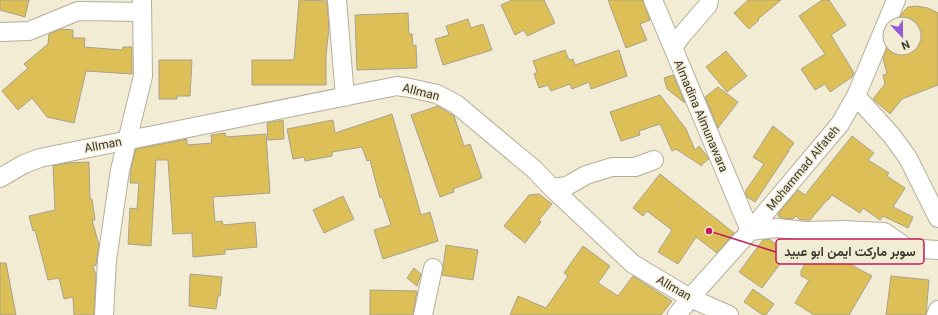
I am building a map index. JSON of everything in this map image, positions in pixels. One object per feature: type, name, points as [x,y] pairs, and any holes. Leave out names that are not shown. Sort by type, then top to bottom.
[{"type":"street","name":"Almadina Almunawara","points":[[653,0],[750,231]]},
{"type":"street","points":[[673,48],[682,35],[708,5],[709,0]]},
{"type":"street","name":"Mohammad Alfateh","points":[[677,315],[840,124],[856,96],[896,0]]},
{"type":"street","points":[[340,1],[345,97]]},
{"type":"street","points":[[0,32],[29,31],[78,11],[142,6],[143,76],[120,170],[107,260],[104,315]]},
{"type":"street","name":"AlIman","points":[[0,178],[17,167],[40,158],[397,86],[437,94],[456,104],[535,170],[552,188],[633,264],[690,298],[729,315]]},
{"type":"street","points":[[856,96],[892,136],[908,158],[938,218]]},
{"type":"street","points":[[552,188],[567,186],[586,175],[612,167],[635,167],[654,160]]},
{"type":"street","points":[[750,231],[778,228],[806,231],[843,230],[884,232],[907,248],[938,250]]},
{"type":"street","points":[[423,315],[433,268]]},
{"type":"street","points":[[936,315],[938,310]]},
{"type":"building","points":[[0,0],[29,0],[25,17],[0,10]]},
{"type":"building","points":[[299,0],[327,1],[329,28],[326,55],[326,85],[252,85],[252,60],[294,60]]},
{"type":"building","points":[[512,0],[544,0],[555,23],[527,36],[524,30],[515,35],[501,5]]},
{"type":"building","points":[[608,0],[643,0],[650,20],[640,24],[647,40],[626,48]]},
{"type":"building","points":[[748,0],[781,0],[758,19],[759,20],[749,29],[734,13]]},
{"type":"building","points":[[822,0],[829,0],[846,25],[831,35],[854,73],[852,77],[830,92],[825,84],[815,90],[801,69],[825,54],[799,16]]},
{"type":"building","points":[[917,6],[928,8],[938,13],[938,85],[902,99],[890,114],[873,99],[885,84],[883,75],[887,74],[884,56],[922,56],[922,16],[901,16],[908,7]]},
{"type":"building","points":[[408,13],[409,34],[412,34],[413,46],[416,45],[417,68],[357,70],[355,15]]},
{"type":"building","points":[[468,19],[471,28],[483,24],[492,50],[443,65],[435,39],[449,35],[446,26]]},
{"type":"building","points":[[61,29],[73,30],[73,38],[85,38],[84,47],[122,50],[123,47],[132,47],[132,74],[86,71],[74,123],[47,117],[32,98],[18,110],[2,91],[28,68],[24,64],[48,44],[49,34]]},
{"type":"building","points":[[565,50],[569,60],[573,59],[575,65],[619,50],[627,76],[591,89],[589,82],[572,89],[570,84],[551,91],[548,85],[539,88],[534,74],[537,72],[533,61]]},
{"type":"building","points":[[726,51],[747,76],[727,92],[706,67]]},
{"type":"building","points":[[159,60],[192,60],[190,96],[177,96],[177,99],[159,99]]},
{"type":"building","points":[[673,75],[685,103],[667,89],[664,78]]},
{"type":"building","points":[[718,87],[738,102],[718,128],[705,97]]},
{"type":"building","points":[[660,95],[686,129],[695,150],[699,146],[709,159],[701,165],[702,166],[676,149],[672,151],[660,124],[639,131],[640,135],[621,141],[610,112]]},
{"type":"building","points":[[438,106],[454,116],[464,146],[470,144],[482,178],[453,189],[454,192],[440,197],[411,115]]},
{"type":"building","points":[[392,114],[421,215],[430,212],[438,241],[383,259],[374,230],[391,225],[382,197],[380,198],[370,160],[367,161],[362,147],[332,152],[332,156],[305,161],[304,157],[293,159],[287,129],[333,120],[335,133]]},
{"type":"building","points":[[283,120],[284,139],[268,140],[267,123]]},
{"type":"building","points":[[773,126],[794,143],[755,202],[747,197],[745,192],[764,164],[753,157]]},
{"type":"building","points":[[225,133],[226,137],[266,134],[270,193],[213,197],[215,222],[222,221],[223,225],[255,222],[257,247],[225,250],[225,254],[193,257],[192,233],[173,234],[168,160],[156,160],[151,246],[128,244],[130,208],[137,209],[139,183],[130,183],[131,168],[136,149],[187,139],[187,145],[212,143],[211,135]]},
{"type":"building","points":[[852,136],[874,153],[868,160],[889,173],[887,176],[905,188],[893,207],[913,217],[908,228],[883,216],[880,220],[863,208],[860,213],[832,195],[810,220],[800,220],[796,216],[793,219],[781,218],[778,216],[779,212],[798,190],[805,195]]},
{"type":"building","points":[[89,162],[90,199],[92,199],[95,220],[92,220],[99,245],[96,265],[93,266],[96,276],[94,315],[74,315],[73,297],[64,299],[59,278],[48,280],[35,230],[33,231],[29,216],[55,210],[53,166],[68,163]]},
{"type":"building","points":[[660,174],[734,233],[717,253],[696,237],[678,264],[658,252],[672,230],[647,211],[643,216],[633,208]]},
{"type":"building","points":[[539,194],[552,204],[539,220],[541,222],[525,243],[504,226],[529,195]]},
{"type":"building","points":[[343,196],[354,219],[324,233],[313,210]]},
{"type":"building","points":[[769,239],[788,253],[762,288],[739,272],[763,240]]},
{"type":"building","points":[[817,241],[826,241],[848,253],[844,261],[872,276],[849,315],[814,315],[795,303],[809,280],[801,276],[801,271]]},
{"type":"building","points":[[446,245],[478,250],[473,280],[442,275]]},
{"type":"building","points":[[583,246],[610,266],[598,283],[618,296],[633,276],[672,301],[661,315],[510,315],[518,296],[546,308],[568,276],[564,273]]},
{"type":"building","points":[[0,263],[6,263],[16,315],[0,315]]},
{"type":"building","points":[[414,268],[421,274],[417,286],[407,278]]},
{"type":"building","points":[[190,274],[222,277],[220,296],[218,296],[216,309],[189,306]]},
{"type":"building","points":[[891,276],[929,280],[926,315],[886,315]]},
{"type":"building","points":[[753,289],[774,304],[766,315],[763,315],[744,302]]},
{"type":"building","points":[[370,290],[417,291],[413,315],[370,315]]},
{"type":"place","name":"سوبر ماركت ايمن ابو عبيد","points":[[709,231]]}]
